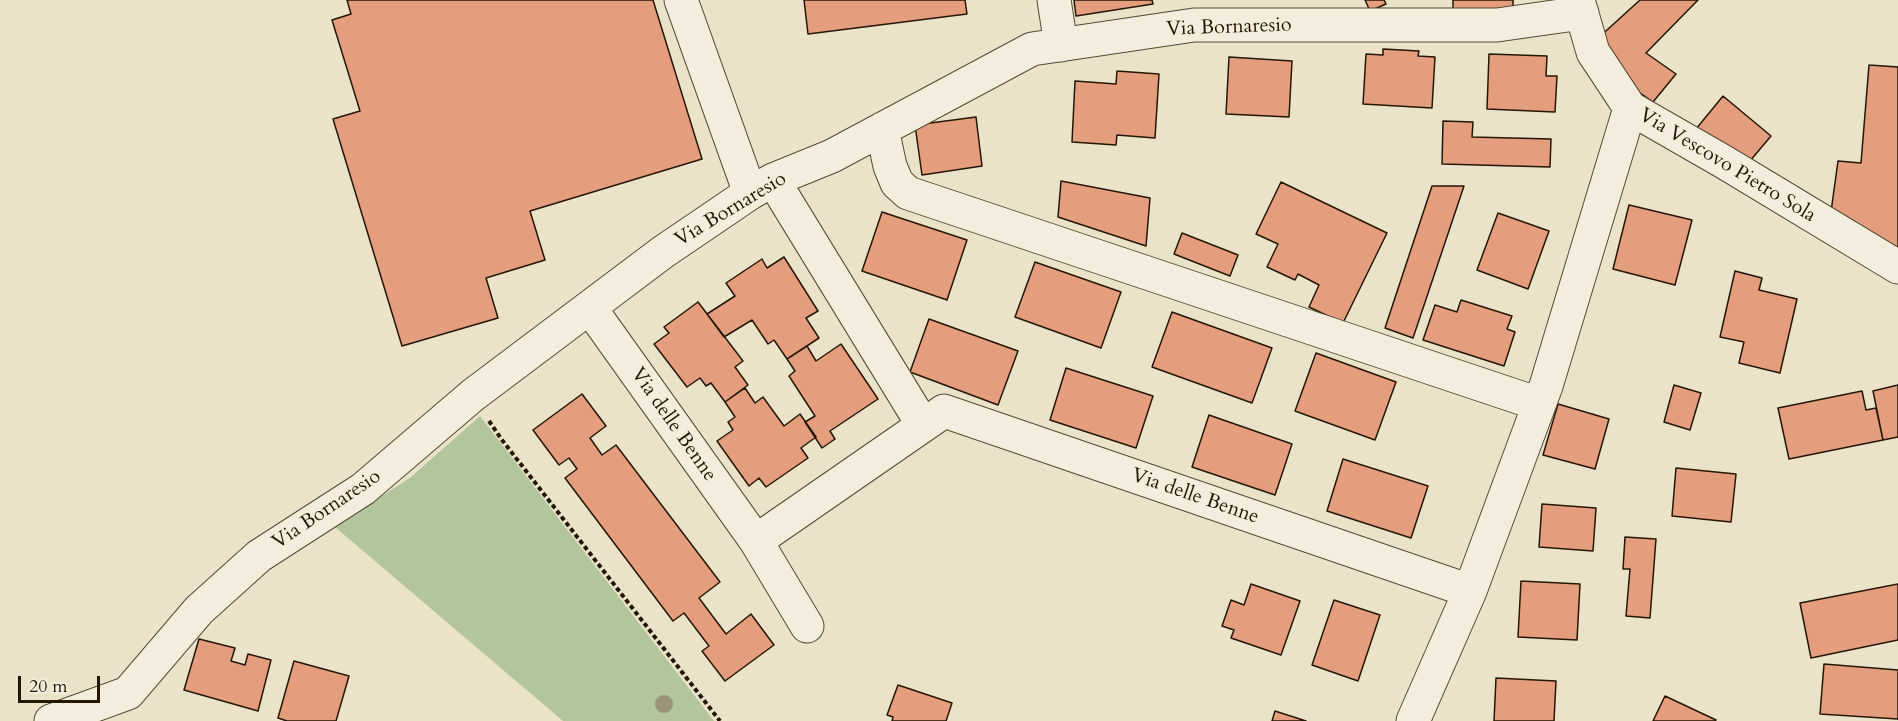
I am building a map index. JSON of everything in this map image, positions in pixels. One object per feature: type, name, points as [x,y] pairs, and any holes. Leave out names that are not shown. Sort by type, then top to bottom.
[{"type":"street","points":[[681,0],[762,187],[923,425]]},
{"type":"street","points":[[1054,0],[1061,45]]},
{"type":"street","name":"Via Bornaresio","points":[[51,721],[128,693],[199,609],[259,556],[363,489],[473,395],[663,252],[762,187],[832,156],[1032,50],[1194,25],[1497,25],[1580,6]]},
{"type":"street","name":"Via Vescovo Pietro Sola","points":[[1580,6],[1593,52],[1629,108],[1724,162],[1898,267]]},
{"type":"street","points":[[1413,721],[1470,591],[1539,404],[1629,108]]},
{"type":"street","points":[[882,129],[890,166],[897,183],[908,194],[1539,404]]},
{"type":"street","name":"Via delle Benne","points":[[590,308],[756,541],[807,626]]},
{"type":"street","name":"Via delle Benne","points":[[756,541],[944,411],[1470,591]]},
{"type":"path","points":[[473,395],[502,440],[720,721]]},
{"type":"green space","points":[[480,416],[714,721],[563,721],[335,527],[411,477]]},
{"type":"building","points":[[347,0],[653,0],[702,159],[530,211],[545,260],[486,278],[498,318],[402,346],[333,119],[360,111],[332,20],[351,14]]},
{"type":"building","points":[[804,0],[965,0],[967,14],[808,34]]},
{"type":"building","points":[[1074,0],[1152,0],[1153,4],[1076,16]]},
{"type":"building","points":[[1365,0],[1384,0],[1386,4],[1370,11]]},
{"type":"building","points":[[1453,0],[1513,0],[1513,9],[1453,10]]},
{"type":"building","points":[[1640,0],[1698,0],[1646,53],[1676,74],[1653,102],[1617,77],[1596,40]]},
{"type":"building","points":[[1383,49],[1419,51],[1418,56],[1435,57],[1432,108],[1363,104],[1366,54],[1383,55]]},
{"type":"building","points":[[1489,54],[1547,56],[1546,76],[1557,76],[1555,112],[1487,109]]},
{"type":"building","points":[[1229,57],[1292,61],[1289,117],[1226,114]]},
{"type":"building","points":[[1869,65],[1898,67],[1898,257],[1830,219],[1838,161],[1861,163]]},
{"type":"building","points":[[1117,71],[1159,74],[1155,138],[1117,135],[1116,145],[1072,142],[1075,81],[1116,84]]},
{"type":"building","points":[[1723,96],[1771,136],[1744,168],[1696,129]]},
{"type":"building","points":[[976,117],[982,166],[922,175],[915,125]]},
{"type":"building","points":[[1443,121],[1473,122],[1472,137],[1551,139],[1550,167],[1442,164]]},
{"type":"building","points":[[1061,181],[1150,198],[1146,246],[1058,217]]},
{"type":"building","points":[[1281,182],[1387,233],[1343,323],[1309,307],[1319,285],[1298,274],[1295,280],[1267,267],[1278,244],[1256,234]]},
{"type":"building","points":[[1432,186],[1464,186],[1413,338],[1385,328]]},
{"type":"building","points":[[1629,205],[1692,220],[1675,285],[1613,269]]},
{"type":"building","points":[[882,212],[967,240],[947,300],[862,271]]},
{"type":"building","points":[[1498,213],[1549,231],[1528,289],[1477,270]]},
{"type":"building","points":[[1182,233],[1238,255],[1230,276],[1174,254]]},
{"type":"building","points":[[784,257],[818,311],[806,318],[819,338],[787,359],[774,340],[768,344],[752,320],[724,337],[707,314],[735,296],[726,283],[762,259],[767,268]]},
{"type":"building","points":[[1035,262],[1121,292],[1101,348],[1015,317]]},
{"type":"building","points":[[1735,271],[1762,278],[1759,290],[1797,299],[1780,373],[1739,363],[1744,342],[1720,337]]},
{"type":"building","points":[[1461,300],[1512,316],[1507,329],[1515,332],[1504,366],[1423,340],[1435,305],[1457,312]]},
{"type":"building","points":[[698,302],[743,361],[735,367],[748,385],[725,402],[711,383],[706,386],[700,378],[687,387],[654,344],[669,333],[664,327]]},
{"type":"building","points":[[1172,312],[1272,348],[1252,403],[1152,367]]},
{"type":"building","points":[[929,319],[1018,351],[998,405],[910,372]]},
{"type":"building","points":[[841,344],[878,399],[830,431],[835,439],[822,448],[805,422],[815,416],[789,376],[795,371],[787,359],[807,346],[816,361]]},
{"type":"building","points":[[1316,353],[1396,382],[1375,440],[1295,411]]},
{"type":"building","points":[[1066,368],[1153,396],[1136,448],[1050,420]]},
{"type":"building","points":[[1674,385],[1701,393],[1690,430],[1664,422]]},
{"type":"building","points":[[1898,385],[1898,437],[1883,440],[1873,391]]},
{"type":"building","points":[[745,388],[755,403],[763,397],[784,426],[800,414],[816,437],[801,448],[808,458],[766,487],[759,478],[749,486],[717,441],[733,430],[728,422],[735,417],[725,402]]},
{"type":"building","points":[[1862,391],[1866,410],[1876,408],[1883,440],[1789,459],[1778,408]]},
{"type":"building","points":[[582,394],[606,426],[590,438],[602,455],[616,445],[720,582],[699,598],[726,634],[751,614],[774,645],[725,681],[702,651],[709,646],[684,613],[673,621],[565,478],[577,469],[569,458],[559,465],[533,430]]},
{"type":"building","points":[[1558,404],[1609,419],[1595,469],[1543,455]]},
{"type":"building","points":[[1209,415],[1292,444],[1275,495],[1192,467]]},
{"type":"building","points":[[1343,459],[1428,486],[1411,538],[1327,511]]},
{"type":"building","points":[[1676,468],[1736,474],[1731,522],[1672,516]]},
{"type":"building","points":[[1542,504],[1596,508],[1593,551],[1539,547]]},
{"type":"building","points":[[1625,537],[1656,539],[1650,618],[1626,616],[1630,569],[1623,569]]},
{"type":"building","points":[[1521,581],[1580,584],[1577,640],[1518,637]]},
{"type":"building","points":[[1251,584],[1300,601],[1281,655],[1231,638],[1234,630],[1222,626],[1231,600],[1244,605]]},
{"type":"building","points":[[1898,584],[1898,640],[1811,658],[1800,603]]},
{"type":"building","points":[[1334,600],[1380,615],[1358,681],[1312,665]]},
{"type":"building","points":[[199,639],[235,648],[231,661],[245,665],[248,654],[271,660],[258,711],[184,690]]},
{"type":"building","points":[[294,661],[349,676],[336,721],[287,721],[278,718]]},
{"type":"building","points":[[1824,664],[1898,670],[1898,719],[1820,714]]},
{"type":"building","points":[[1496,678],[1556,681],[1554,721],[1494,721]]},
{"type":"building","points":[[898,685],[952,703],[946,721],[892,721],[893,717],[887,715]]},
{"type":"building","points":[[1665,696],[1716,720],[1653,721]]},
{"type":"building","points":[[1275,711],[1306,721],[1272,721]]}]
